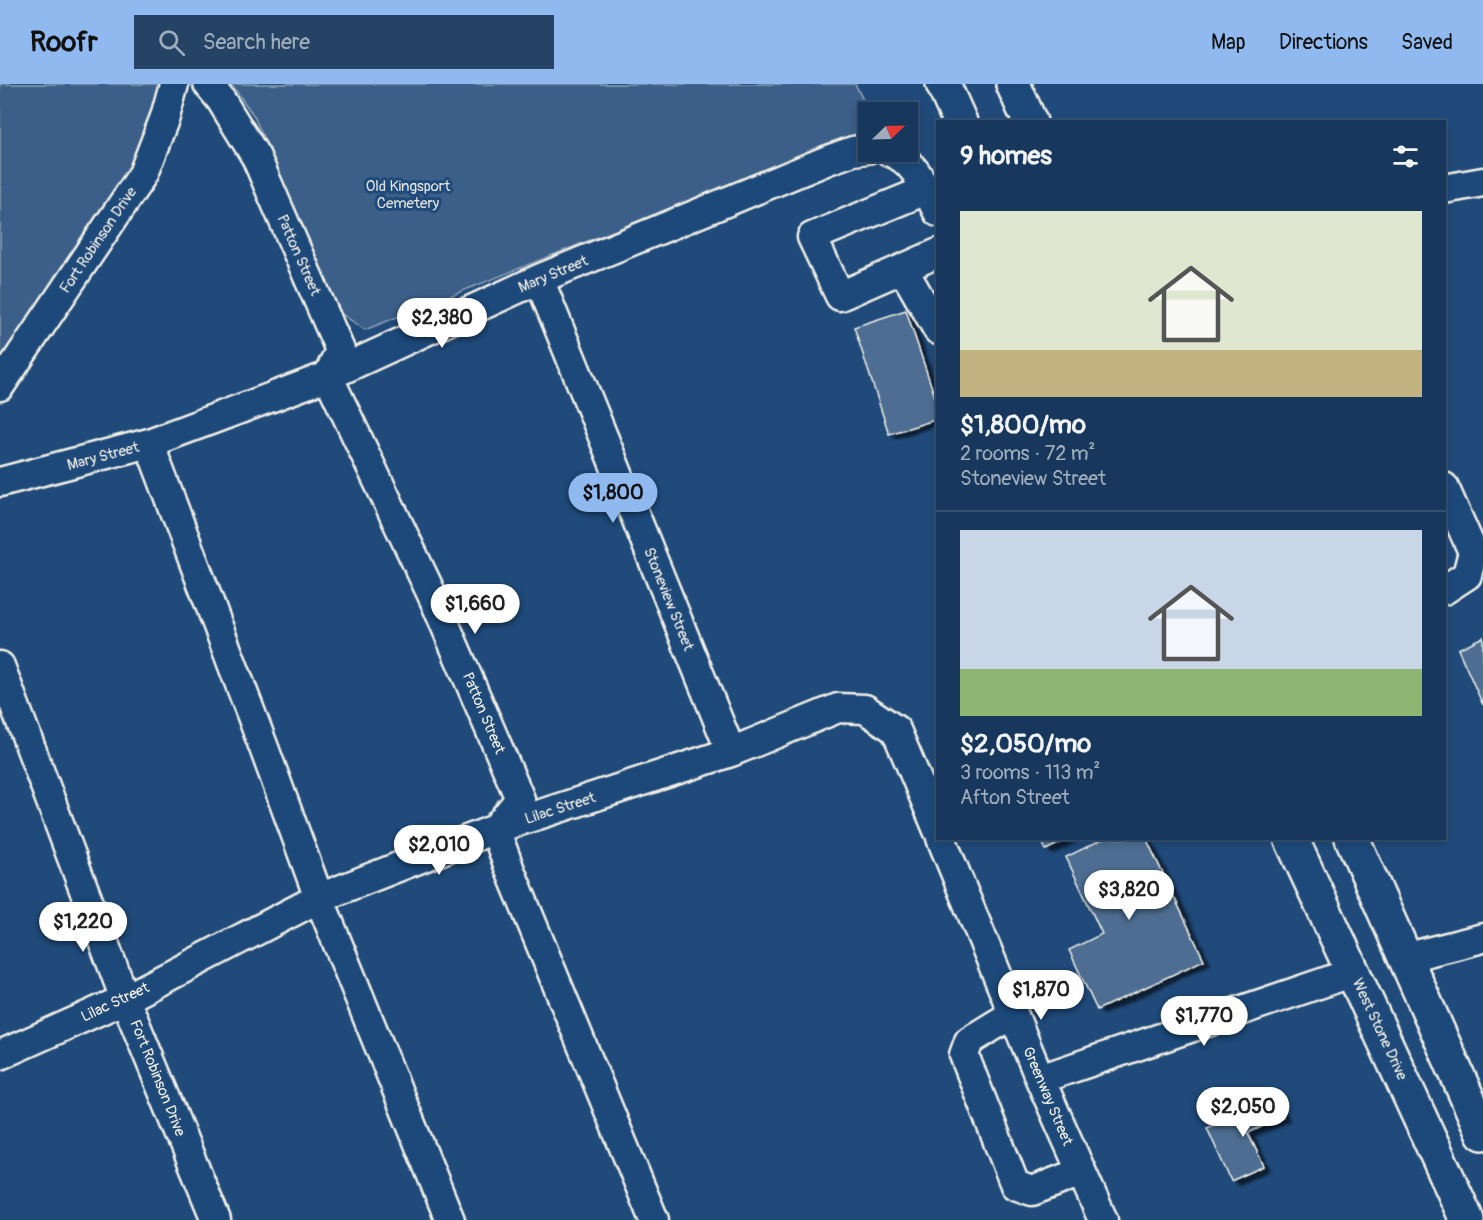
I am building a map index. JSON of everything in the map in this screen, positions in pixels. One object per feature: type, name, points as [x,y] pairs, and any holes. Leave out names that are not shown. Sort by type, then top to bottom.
[{"type":"highway","points":[[943,84],[959,120]]},
{"type":"highway","points":[[1013,84],[1029,120]]},
{"type":"highway","name":"West Stone Drive","points":[[1292,840],[1467,1220]]},
{"type":"highway","points":[[1353,840],[1483,1133]]},
{"type":"highway","points":[[1353,972],[1404,958]]},
{"type":"street","name":"Fort Robinson Drive","points":[[0,386],[143,174],[165,117],[174,84]]},
{"type":"street","name":"Patton Street","points":[[208,84],[221,100],[255,157],[340,350],[328,376],[434,599],[520,800],[495,830]]},
{"type":"street","name":"Mary Street","points":[[0,482],[149,443],[328,376],[539,279],[828,160],[858,150]]},
{"type":"street","points":[[907,162],[912,166],[932,201],[812,237],[840,296],[936,254]]},
{"type":"street","points":[[1446,189],[1483,182]]},
{"type":"street","points":[[903,269],[936,327]]},
{"type":"street","name":"Stoneview Street","points":[[539,279],[731,752]]},
{"type":"street","points":[[149,443],[319,898],[450,1220]]},
{"type":"street","points":[[1446,489],[1473,552],[1467,575],[1446,589]]},
{"type":"street","name":"Fort Robinson Drive","points":[[0,666],[125,999],[216,1220]]},
{"type":"street","name":"Lilac Street","points":[[0,1055],[125,999],[319,898],[495,830],[731,752],[838,708],[865,710],[896,730],[936,825]]},
{"type":"street","points":[[495,830],[654,1220]]},
{"type":"street","name":"Greenway Street","points":[[942,840],[1040,1079],[1103,1220]]},
{"type":"street","points":[[1404,958],[1483,938]]},
{"type":"street","points":[[1040,1079],[1353,972]]},
{"type":"street","points":[[1013,1014],[969,1041],[964,1055],[1015,1185],[1032,1191],[1081,1172]]},
{"type":"green space","points":[[0,84],[174,84],[165,117],[0,386]]},
{"type":"green space","name":"Old Kingsport Cemetery","points":[[231,84],[855,84],[864,102],[858,102],[858,133],[365,330],[339,312],[254,116]]},
{"type":"building","points":[[906,310],[936,400],[936,420],[889,434],[854,327]]},
{"type":"building","points":[[1483,637],[1483,705],[1458,649]]},
{"type":"building","points":[[1041,840],[1066,840],[1046,850]]},
{"type":"building","points":[[1101,840],[1147,840],[1204,960],[1097,1010],[1069,950],[1102,934],[1066,857]]},
{"type":"building","points":[[1274,1097],[1283,1117],[1248,1133],[1264,1166],[1231,1181],[1207,1128]]}]
